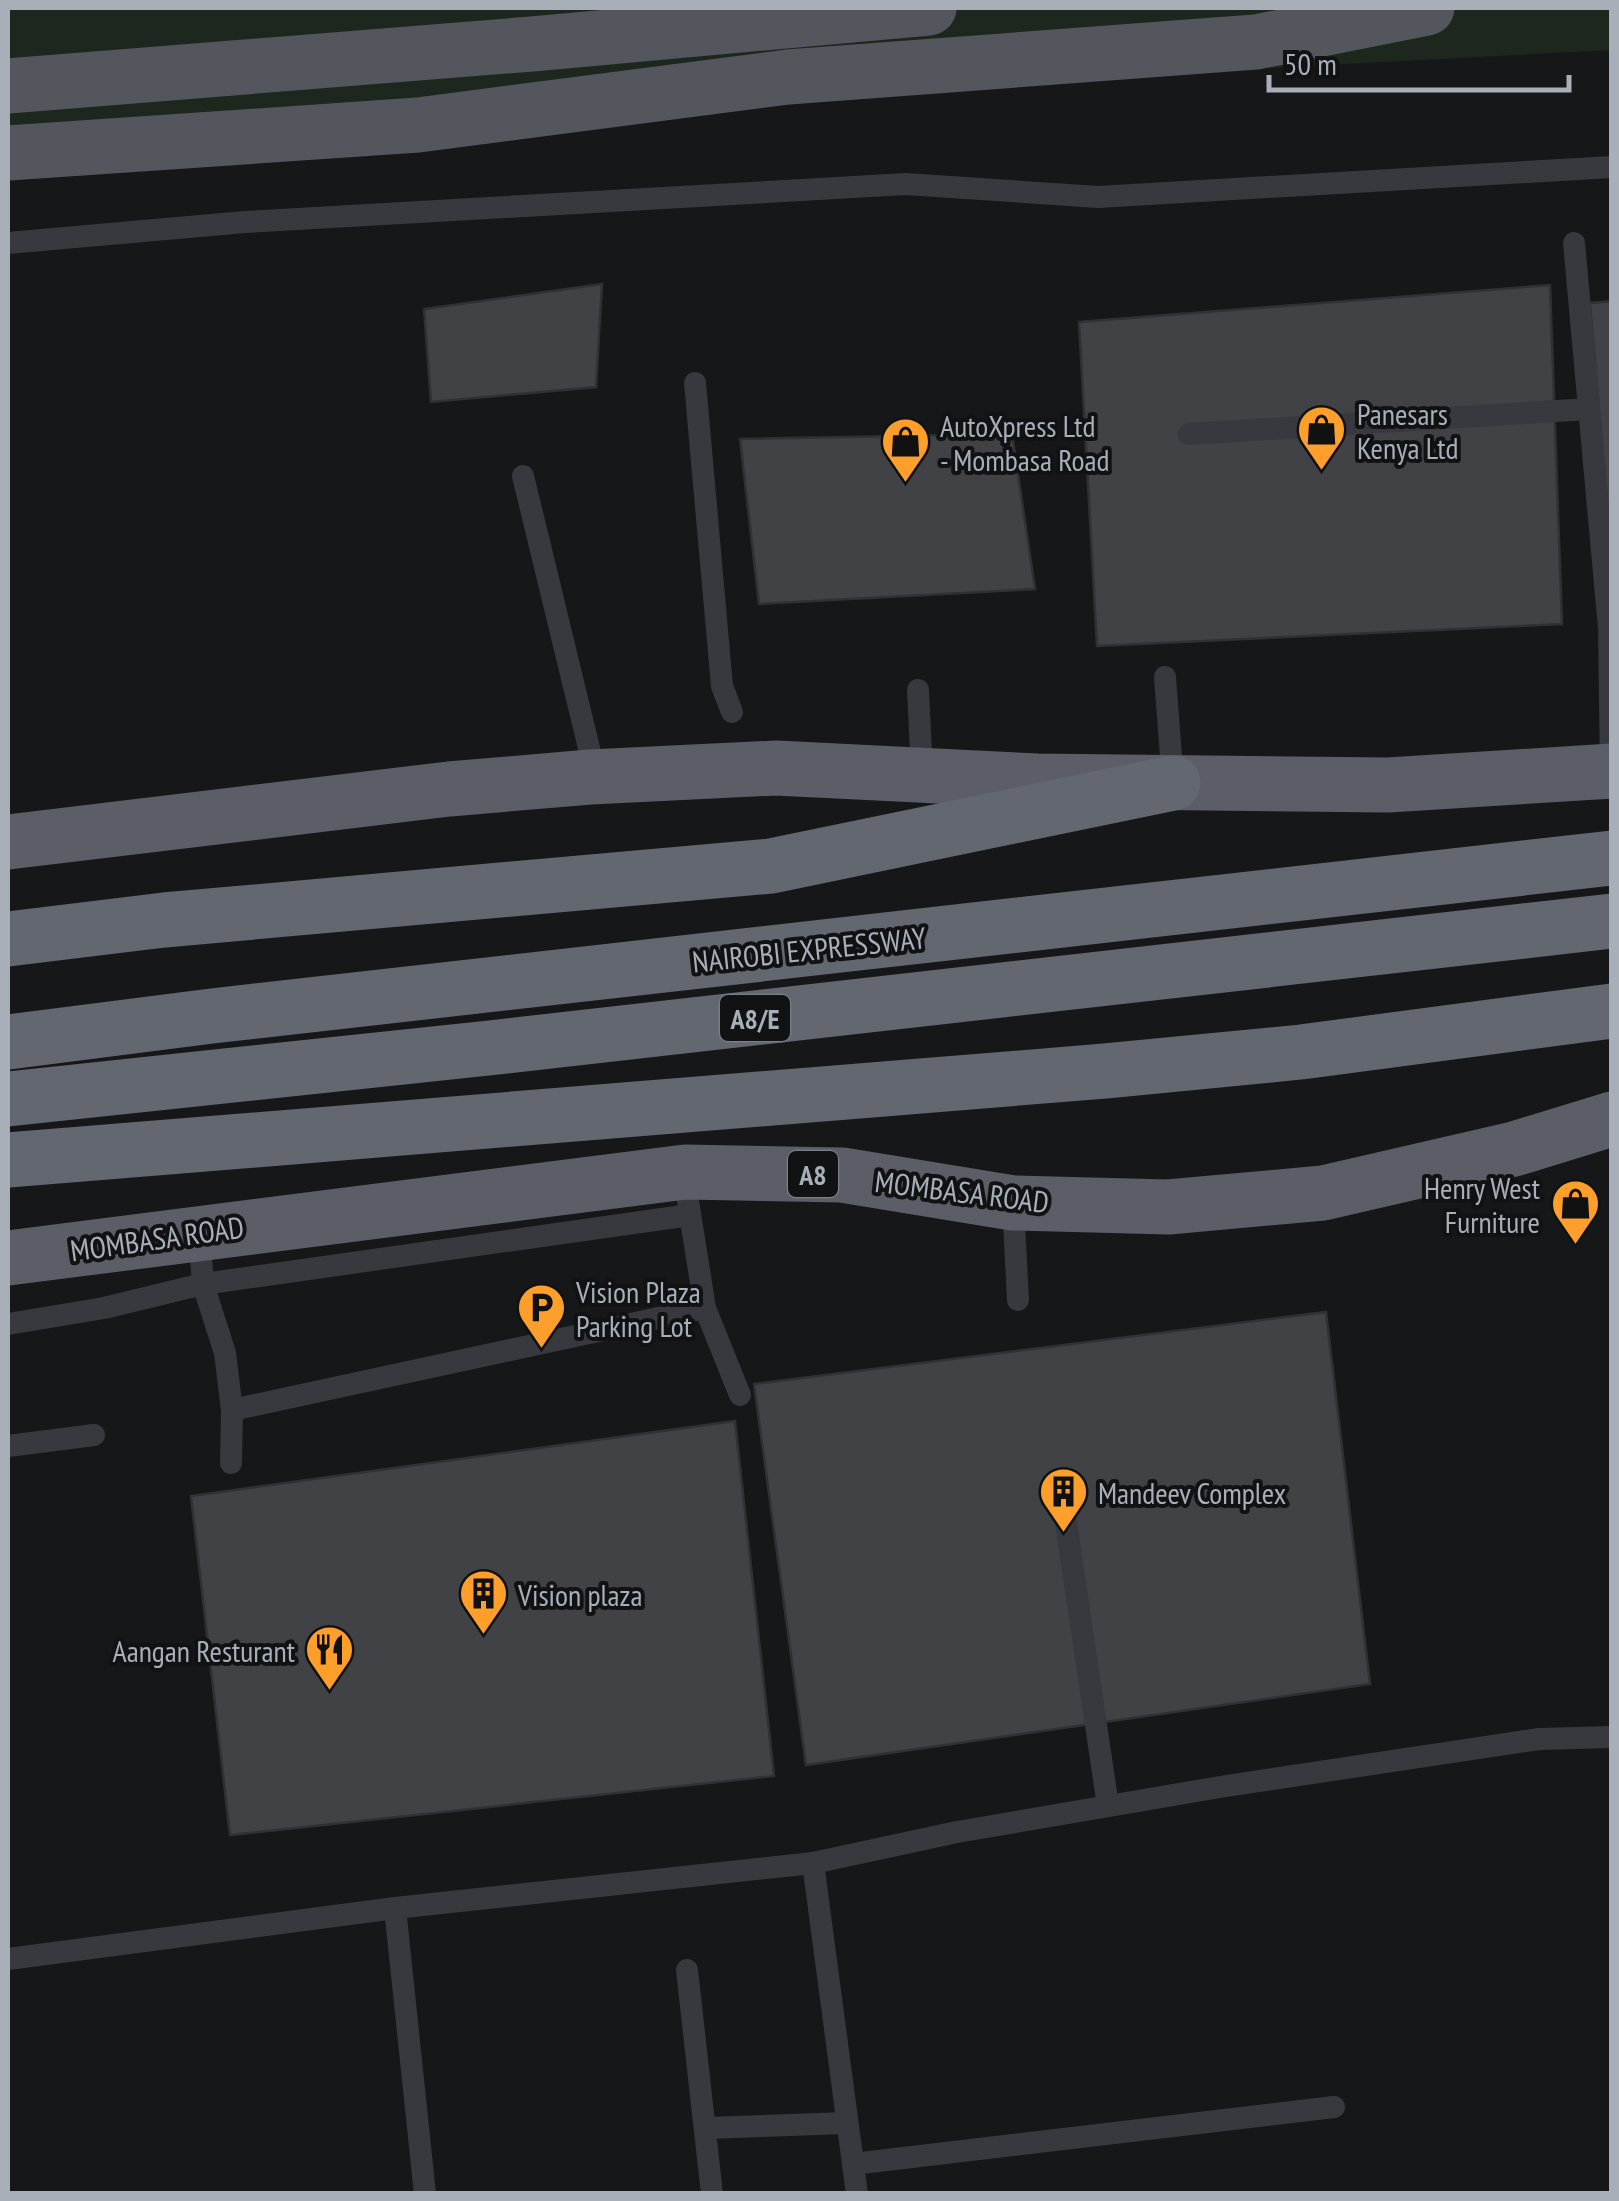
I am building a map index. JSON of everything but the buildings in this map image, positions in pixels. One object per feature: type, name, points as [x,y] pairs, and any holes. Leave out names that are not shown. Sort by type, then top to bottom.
[{"type":"highway","points":[[8,842],[450,789],[776,768],[1037,782],[1388,786],[1612,771]]},
{"type":"highway","points":[[8,940],[164,920],[771,866],[1172,783]]},
{"type":"highway","name":"NAIROBI EXPRESSWAY","points":[[8,1042],[1612,858]]},
{"type":"highway","name":"NAIROBI EXPRESSWAY","points":[[8,1099],[1612,920]]},
{"type":"highway","points":[[8,1160],[1105,1071],[1300,1052],[1612,1011]]},
{"type":"highway","name":"MOMBASA ROAD","points":[[8,1258],[201,1258],[842,1175],[1013,1202],[1168,1207],[1323,1193],[1514,1149],[1612,1119]]},
{"type":"main road","points":[[8,86],[930,8]]},
{"type":"main road","points":[[8,153],[418,125],[788,76],[1256,42],[1427,8]]},
{"type":"lane","points":[[8,243],[245,222],[906,184],[1098,197],[1612,167]]},
{"type":"lane","points":[[1574,244],[1609,628],[1612,771]]},
{"type":"lane","points":[[696,383],[722,686],[732,712]]},
{"type":"lane","points":[[1189,434],[1589,409]]},
{"type":"lane","points":[[522,476],[589,748],[590,777]]},
{"type":"lane","points":[[1166,677],[1172,783]]},
{"type":"lane","points":[[918,690],[922,773]]},
{"type":"lane","points":[[688,1194],[705,1308],[740,1395]]},
{"type":"lane","points":[[1013,1202],[1018,1300]]},
{"type":"lane","points":[[8,1324],[104,1308],[201,1258],[225,1353],[232,1410],[231,1462]]},
{"type":"lane","points":[[232,1410],[705,1308]]},
{"type":"lane","points":[[8,1446],[94,1434]]},
{"type":"lane","points":[[1060,1489],[1108,1806]]},
{"type":"lane","points":[[8,1958],[395,1908],[812,1863],[1108,1806],[1540,1739],[1612,1737]]},
{"type":"lane","points":[[812,1863],[857,2194]]},
{"type":"lane","points":[[395,1908],[424,2194]]},
{"type":"lane","points":[[687,1970],[712,2194]]},
{"type":"lane","points":[[853,2164],[1334,2107]]},
{"type":"lane","points":[[707,2128],[847,2123]]},
{"type":"shaded area","points":[[8,8],[1611,8],[1611,50],[8,135]]},
{"type":"place","name":"Panesars Kenya Ltd","points":[[1322,472]]},
{"type":"place","name":"AutoXpress Ltd - Mombasa Road","points":[[905,484]]},
{"type":"place","name":"Henry West Furniture","points":[[1575,1246]]},
{"type":"place","name":"Vision Plaza Parking Lot","points":[[541,1350]]},
{"type":"place","name":"Mandeev Complex","points":[[1063,1534]]},
{"type":"place","name":"Vision plaza","points":[[483,1636]]},
{"type":"place","name":"Aangan Resturant","points":[[330,1692]]}]
